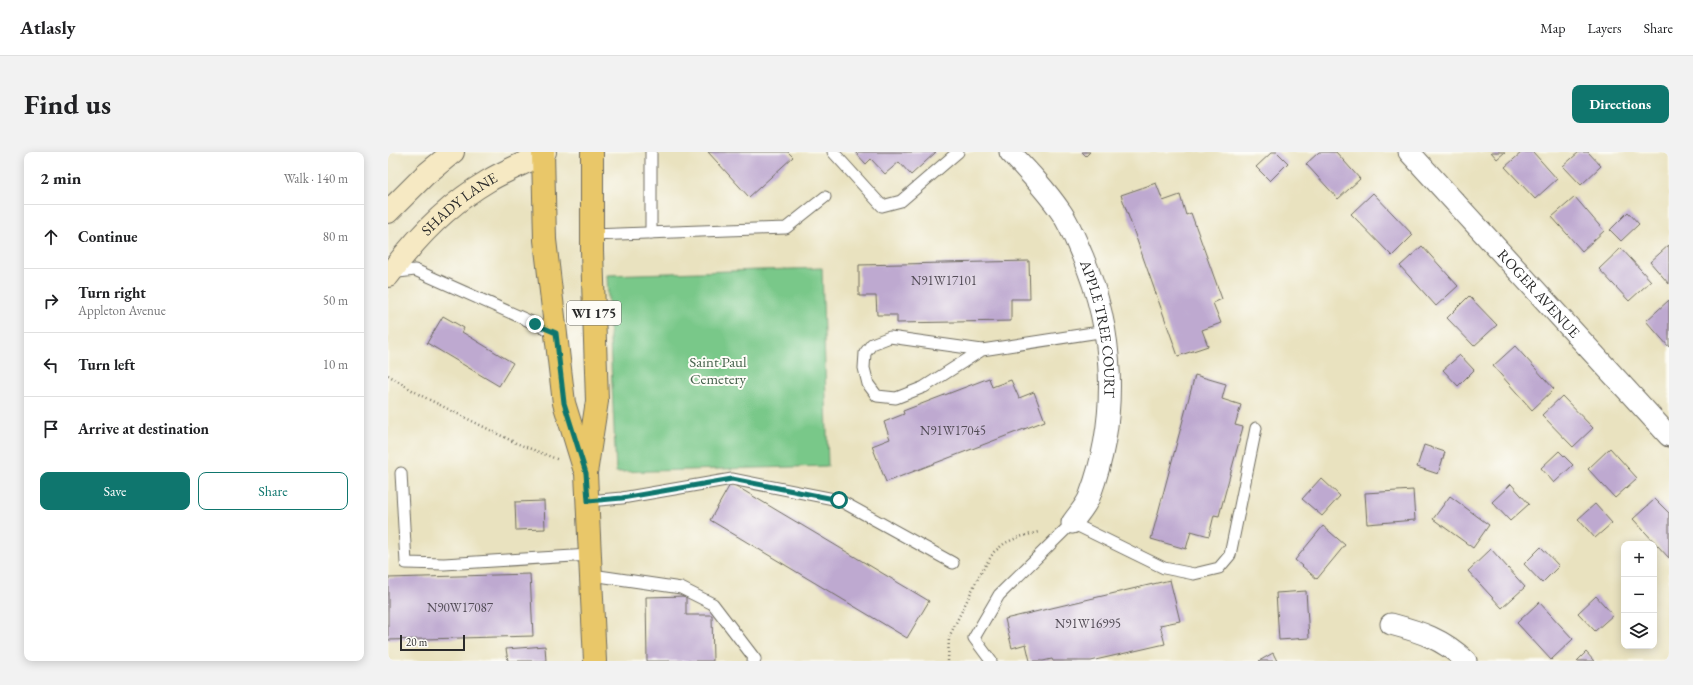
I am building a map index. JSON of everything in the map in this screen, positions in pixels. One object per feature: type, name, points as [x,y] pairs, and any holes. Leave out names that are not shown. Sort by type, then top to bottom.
[{"type":"main road","name":"WI 175","points":[[592,152],[592,235],[596,401],[586,473],[595,661]]},
{"type":"main road","name":"WI 175","points":[[543,153],[545,240],[564,403],[586,473]]},
{"type":"street","points":[[388,212],[425,175],[453,152]]},
{"type":"street","name":"APPLE TREE COURT","points":[[1010,152],[1040,186],[1061,213],[1090,272],[1106,332],[1110,385],[1109,409],[1102,456],[1090,496],[1072,523]]},
{"type":"street","name":"ROGER AVENUE","points":[[1409,152],[1669,436]]},
{"type":"street","name":"SHADY LANE","points":[[389,274],[426,231],[465,196],[489,180],[543,153]]},
{"type":"street","points":[[1391,624],[1416,630],[1437,639],[1457,652],[1466,661]]},
{"type":"lane","points":[[651,152],[651,233]]},
{"type":"lane","points":[[834,152],[882,206],[902,201],[958,152]]},
{"type":"lane","points":[[592,235],[786,228],[825,197]]},
{"type":"lane","points":[[389,274],[415,270],[556,333]]},
{"type":"lane","points":[[982,350],[924,387],[896,398],[877,396],[868,384],[864,368],[865,353],[872,344],[890,337],[982,350],[1106,332]]},
{"type":"lane","points":[[991,661],[974,638],[999,595],[1072,523],[1164,568],[1194,574],[1219,568],[1230,555],[1256,428]]},
{"type":"lane","points":[[401,473],[406,563],[591,565],[681,588],[713,604],[754,658],[753,661]]},
{"type":"lane","points":[[588,501],[622,498],[732,479],[839,500],[953,563]]},
{"type":"path","points":[[388,375],[420,395],[516,443],[552,456],[586,473]]},
{"type":"green space","name":"Saint Paul Cemetery","points":[[822,268],[828,466],[616,472],[607,275]]},
{"type":"building","points":[[708,152],[788,152],[793,157],[749,197]]},
{"type":"building","points":[[855,152],[936,152],[911,175],[899,162],[885,174],[871,159],[866,164]]},
{"type":"building","points":[[1082,152],[1090,152],[1086,156]]},
{"type":"building","points":[[1272,152],[1277,152],[1288,163],[1270,181],[1256,167]]},
{"type":"building","points":[[1319,152],[1336,152],[1360,179],[1338,199],[1306,164]]},
{"type":"building","points":[[1491,152],[1505,152],[1497,159]]},
{"type":"building","points":[[1522,152],[1533,152],[1557,179],[1535,199],[1505,167]]},
{"type":"building","points":[[1579,152],[1588,152],[1601,166],[1581,185],[1563,166]]},
{"type":"building","points":[[1156,183],[1163,201],[1180,195],[1186,215],[1191,213],[1222,299],[1213,303],[1221,323],[1202,330],[1208,346],[1178,356],[1121,195]]},
{"type":"building","points":[[1373,193],[1413,235],[1392,256],[1351,214]]},
{"type":"building","points":[[1575,197],[1604,231],[1582,251],[1552,217]]},
{"type":"building","points":[[1628,212],[1639,224],[1621,241],[1610,230]]},
{"type":"building","points":[[1669,245],[1669,284],[1650,262]]},
{"type":"building","points":[[1422,246],[1458,286],[1436,306],[1400,266]]},
{"type":"building","points":[[1621,248],[1651,281],[1629,301],[1599,269]]},
{"type":"building","points":[[1029,261],[1030,299],[1011,299],[1011,321],[897,323],[897,315],[877,315],[876,296],[859,296],[859,265]]},
{"type":"building","points":[[1469,296],[1497,325],[1474,346],[1447,318]]},
{"type":"building","points":[[1669,300],[1669,347],[1646,321]]},
{"type":"building","points":[[443,316],[464,328],[462,332],[513,363],[499,386],[427,343]]},
{"type":"building","points":[[1515,346],[1554,389],[1532,410],[1493,366]]},
{"type":"building","points":[[1460,355],[1474,370],[1458,386],[1443,370]]},
{"type":"building","points":[[1195,375],[1226,384],[1222,399],[1241,405],[1235,425],[1243,427],[1219,516],[1214,515],[1209,536],[1191,531],[1186,549],[1151,539]]},
{"type":"building","points":[[989,378],[992,387],[1011,380],[1019,398],[1034,392],[1045,421],[886,482],[872,446],[890,439],[884,422],[904,414],[903,411]]},
{"type":"building","points":[[1562,396],[1593,428],[1573,447],[1542,415]]},
{"type":"building","points":[[1424,445],[1445,452],[1438,474],[1417,467]]},
{"type":"building","points":[[1610,448],[1637,478],[1615,498],[1588,469]]},
{"type":"building","points":[[1559,451],[1573,465],[1554,483],[1541,468]]},
{"type":"building","points":[[1321,478],[1340,496],[1322,516],[1302,499]]},
{"type":"building","points":[[731,483],[929,601],[907,638],[710,520]]},
{"type":"building","points":[[1511,484],[1529,504],[1510,521],[1492,502]]},
{"type":"building","points":[[1413,490],[1415,520],[1367,524],[1365,493]]},
{"type":"building","points":[[1450,496],[1489,525],[1473,548],[1433,519]]},
{"type":"building","points":[[1655,499],[1669,513],[1669,558],[1657,545],[1657,541],[1653,541],[1633,519]]},
{"type":"building","points":[[544,501],[545,529],[516,530],[515,502]]},
{"type":"building","points":[[1595,504],[1612,523],[1595,538],[1578,519]]},
{"type":"building","points":[[1323,526],[1345,545],[1317,579],[1295,560]]},
{"type":"building","points":[[1541,547],[1559,566],[1542,583],[1524,564]]},
{"type":"building","points":[[1491,549],[1525,587],[1502,608],[1468,571]]},
{"type":"building","points":[[530,574],[533,636],[388,640],[388,578]]},
{"type":"building","points":[[1170,580],[1180,621],[1160,625],[1165,644],[1091,661],[1053,661],[1052,659],[1030,661],[1026,644],[1012,648],[1005,619]]},
{"type":"building","points":[[1306,591],[1309,638],[1279,640],[1276,593]]},
{"type":"building","points":[[686,596],[686,615],[712,615],[713,661],[647,661],[646,597]]},
{"type":"building","points":[[1596,596],[1613,615],[1595,631],[1578,613]]},
{"type":"building","points":[[1539,602],[1573,639],[1551,660],[1517,623]]},
{"type":"building","points":[[545,646],[546,661],[508,661],[506,649]]},
{"type":"building","points":[[1586,652],[1594,661],[1577,661]]},
{"type":"building","points":[[1273,653],[1277,661],[1259,661]]},
{"type":"route","points":[[535,324],[556,333],[564,403],[586,473],[588,501],[622,498],[732,479],[839,500]]}]
